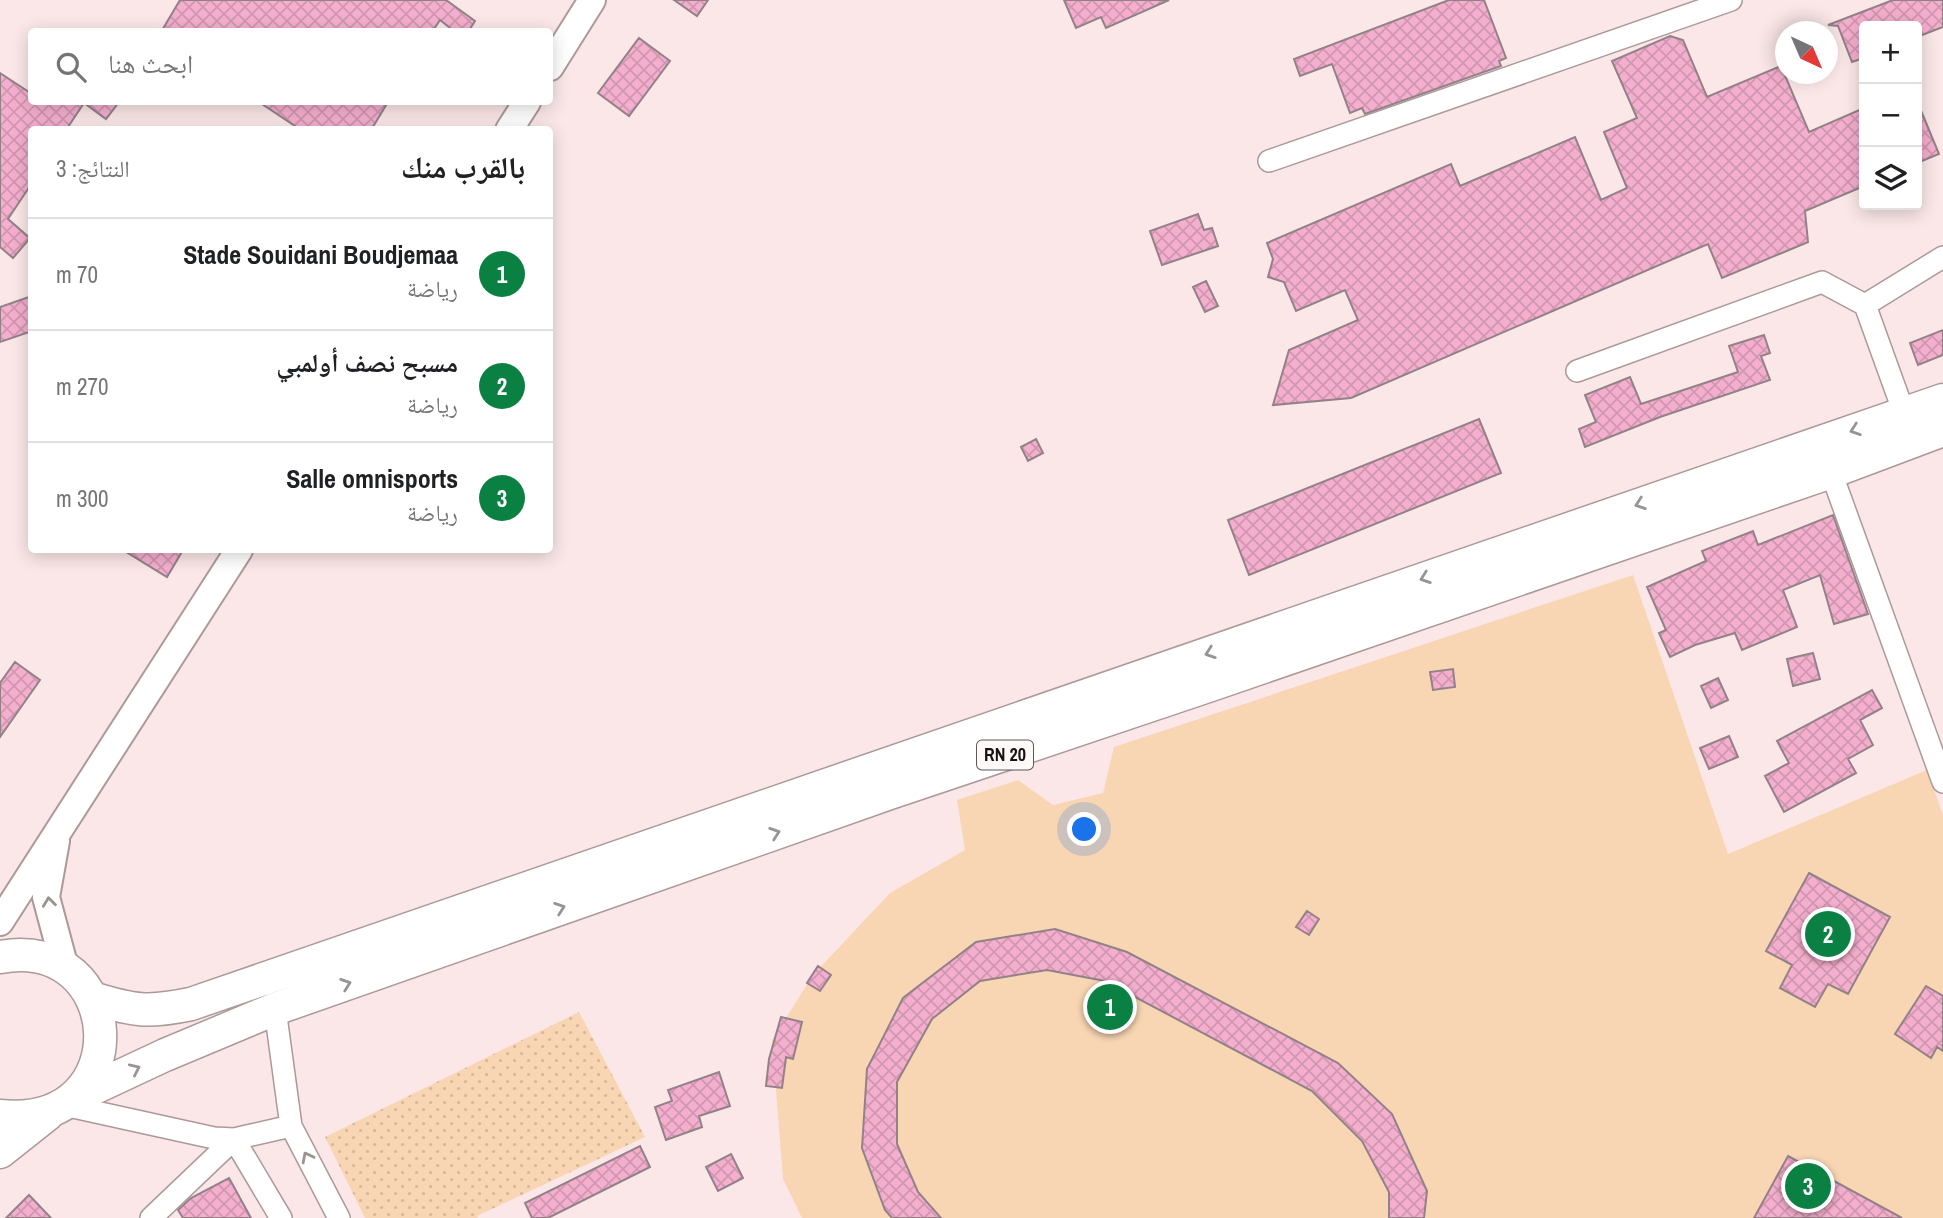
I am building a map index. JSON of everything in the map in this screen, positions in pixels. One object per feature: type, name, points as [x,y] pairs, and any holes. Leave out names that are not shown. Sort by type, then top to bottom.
[{"type":"highway","name":"RN 20","points":[[92,998],[124,1008],[155,1011],[191,1004],[1943,400]]},
{"type":"highway","name":"RN 20","points":[[0,1152],[62,1105],[165,1055],[275,1009],[877,798],[1209,687],[1831,472],[1943,430]]},
{"type":"highway","points":[[0,957],[16,954],[42,957],[65,968],[80,981],[92,998],[101,1024],[100,1051],[90,1077],[62,1105],[23,1118],[0,1116]]},
{"type":"main road","points":[[553,62],[592,0]]},
{"type":"main road","points":[[512,126],[525,105]]},
{"type":"main road","points":[[0,922],[237,553]]},
{"type":"main road","points":[[58,829],[46,897],[65,968]]},
{"type":"street","points":[[1269,161],[1731,0]]},
{"type":"street","points":[[1865,304],[1943,257]]},
{"type":"street","points":[[1577,371],[1822,282],[1865,304],[1905,413]]},
{"type":"street","points":[[1831,472],[1943,782]]},
{"type":"street","points":[[275,1009],[291,1126],[339,1218]]},
{"type":"street","points":[[62,1105],[215,1138],[234,1139],[291,1126]]},
{"type":"street","points":[[151,1218],[234,1139]]},
{"type":"street","points":[[234,1139],[281,1218]]},
{"type":"shaded area","points":[[1633,575],[1728,854],[1927,770],[1943,815],[1943,1218],[802,1218],[783,1179],[772,1040],[813,975],[890,893],[965,850],[957,800],[1018,780],[1053,805],[1103,793],[1114,747]]},
{"type":"shaded area","points":[[579,1012],[645,1137],[477,1216],[478,1218],[365,1218],[325,1137]]},
{"type":"building","points":[[180,0],[446,0],[475,21],[471,28],[450,28],[440,20],[435,28],[163,28]]},
{"type":"building","points":[[674,0],[708,0],[697,16]]},
{"type":"building","points":[[1064,0],[1169,0],[1106,28],[1101,17],[1076,28]]},
{"type":"building","points":[[1449,0],[1484,0],[1506,58],[1499,61],[1501,66],[1365,114],[1362,108],[1350,113],[1332,64],[1300,76],[1294,59]]},
{"type":"building","points":[[1893,0],[1943,0],[1943,27],[1922,35],[1922,21],[1859,21],[1859,60],[1852,62],[1838,21]]},
{"type":"building","points":[[1670,36],[1683,40],[1707,97],[1775,69],[1775,84],[1789,84],[1809,132],[1859,110],[1859,188],[1805,211],[1808,242],[1722,278],[1708,244],[1351,398],[1273,405],[1289,350],[1358,320],[1345,290],[1296,311],[1284,282],[1268,277],[1273,259],[1267,243],[1451,164],[1460,186],[1575,137],[1601,200],[1627,188],[1604,132],[1637,118],[1612,61]]},
{"type":"building","points":[[639,38],[670,61],[629,116],[598,93]]},
{"type":"building","points":[[0,73],[28,91],[28,105],[83,105],[69,126],[28,126],[28,189],[8,219],[28,236],[28,240],[13,258],[0,247]]},
{"type":"building","points":[[87,105],[117,105],[106,119]]},
{"type":"building","points":[[264,105],[386,105],[373,126],[295,126]]},
{"type":"building","points":[[1922,113],[1939,154],[1922,161]]},
{"type":"building","points":[[1198,214],[1204,230],[1212,228],[1218,246],[1162,265],[1150,231]]},
{"type":"building","points":[[1206,281],[1218,306],[1205,312],[1193,287]]},
{"type":"building","points":[[28,297],[28,332],[0,342],[0,307]]},
{"type":"building","points":[[1943,330],[1943,355],[1918,365],[1910,343]]},
{"type":"building","points":[[1764,335],[1770,353],[1761,356],[1770,380],[1660,417],[1585,447],[1579,429],[1596,422],[1585,395],[1630,377],[1641,404],[1738,372],[1729,346]]},
{"type":"building","points":[[1479,419],[1501,473],[1249,575],[1228,520]]},
{"type":"building","points":[[1036,439],[1043,453],[1028,461],[1021,447]]},
{"type":"building","points":[[1833,515],[1868,614],[1834,624],[1820,575],[1783,590],[1797,627],[1742,650],[1735,633],[1695,645],[1670,657],[1659,633],[1666,630],[1647,587],[1706,561],[1702,551],[1753,531],[1758,545]]},
{"type":"building","points":[[128,553],[181,553],[167,577]]},
{"type":"building","points":[[1813,653],[1820,679],[1793,686],[1787,659]]},
{"type":"building","points":[[15,662],[40,680],[0,737],[0,683]]},
{"type":"building","points":[[1453,669],[1455,687],[1433,690],[1430,672]]},
{"type":"building","points":[[1718,678],[1728,700],[1711,708],[1701,686]]},
{"type":"building","points":[[1872,690],[1882,708],[1860,720],[1873,745],[1848,759],[1856,773],[1784,812],[1765,776],[1789,763],[1777,741]]},
{"type":"building","points":[[1729,736],[1738,757],[1709,769],[1700,748]]},
{"type":"building","points":[[1809,873],[1890,917],[1848,994],[1828,984],[1815,1007],[1780,988],[1792,965],[1766,951]]},
{"type":"building","points":[[1307,911],[1319,919],[1309,935],[1296,927]]},
{"type":"building","points":[[1055,929],[1127,952],[1338,1063],[1392,1114],[1427,1191],[1424,1218],[1389,1218],[1389,1192],[1362,1141],[1312,1091],[1105,981],[1047,970],[980,981],[932,1019],[897,1082],[897,1144],[918,1192],[941,1218],[892,1218],[885,1210],[862,1148],[867,1069],[903,998],[976,942]]},
{"type":"building","points":[[818,966],[831,975],[820,991],[807,983]]},
{"type":"building","points":[[1926,986],[1943,996],[1943,1051],[1937,1047],[1931,1058],[1895,1034]]},
{"type":"building","points":[[781,1017],[802,1022],[793,1059],[786,1057],[782,1088],[766,1086],[769,1059]]},
{"type":"building","points":[[719,1072],[730,1106],[699,1116],[702,1127],[666,1140],[655,1107],[672,1101],[668,1090]]},
{"type":"building","points":[[640,1146],[650,1167],[548,1218],[532,1218],[525,1203]]},
{"type":"building","points":[[731,1154],[743,1178],[718,1191],[706,1167]]},
{"type":"building","points":[[1788,1156],[1902,1218],[1754,1218]]},
{"type":"building","points":[[229,1178],[251,1218],[183,1218],[178,1210],[191,1198]]},
{"type":"building","points":[[29,1195],[51,1218],[6,1218]]},
{"type":"place","name":"مسبح نصف أولمبي","points":[[1828,934]]},
{"type":"place","name":"Stade Souidani Boudjemaa","points":[[1110,1007]]},
{"type":"place","name":"Salle omnisports","points":[[1808,1186]]}]
